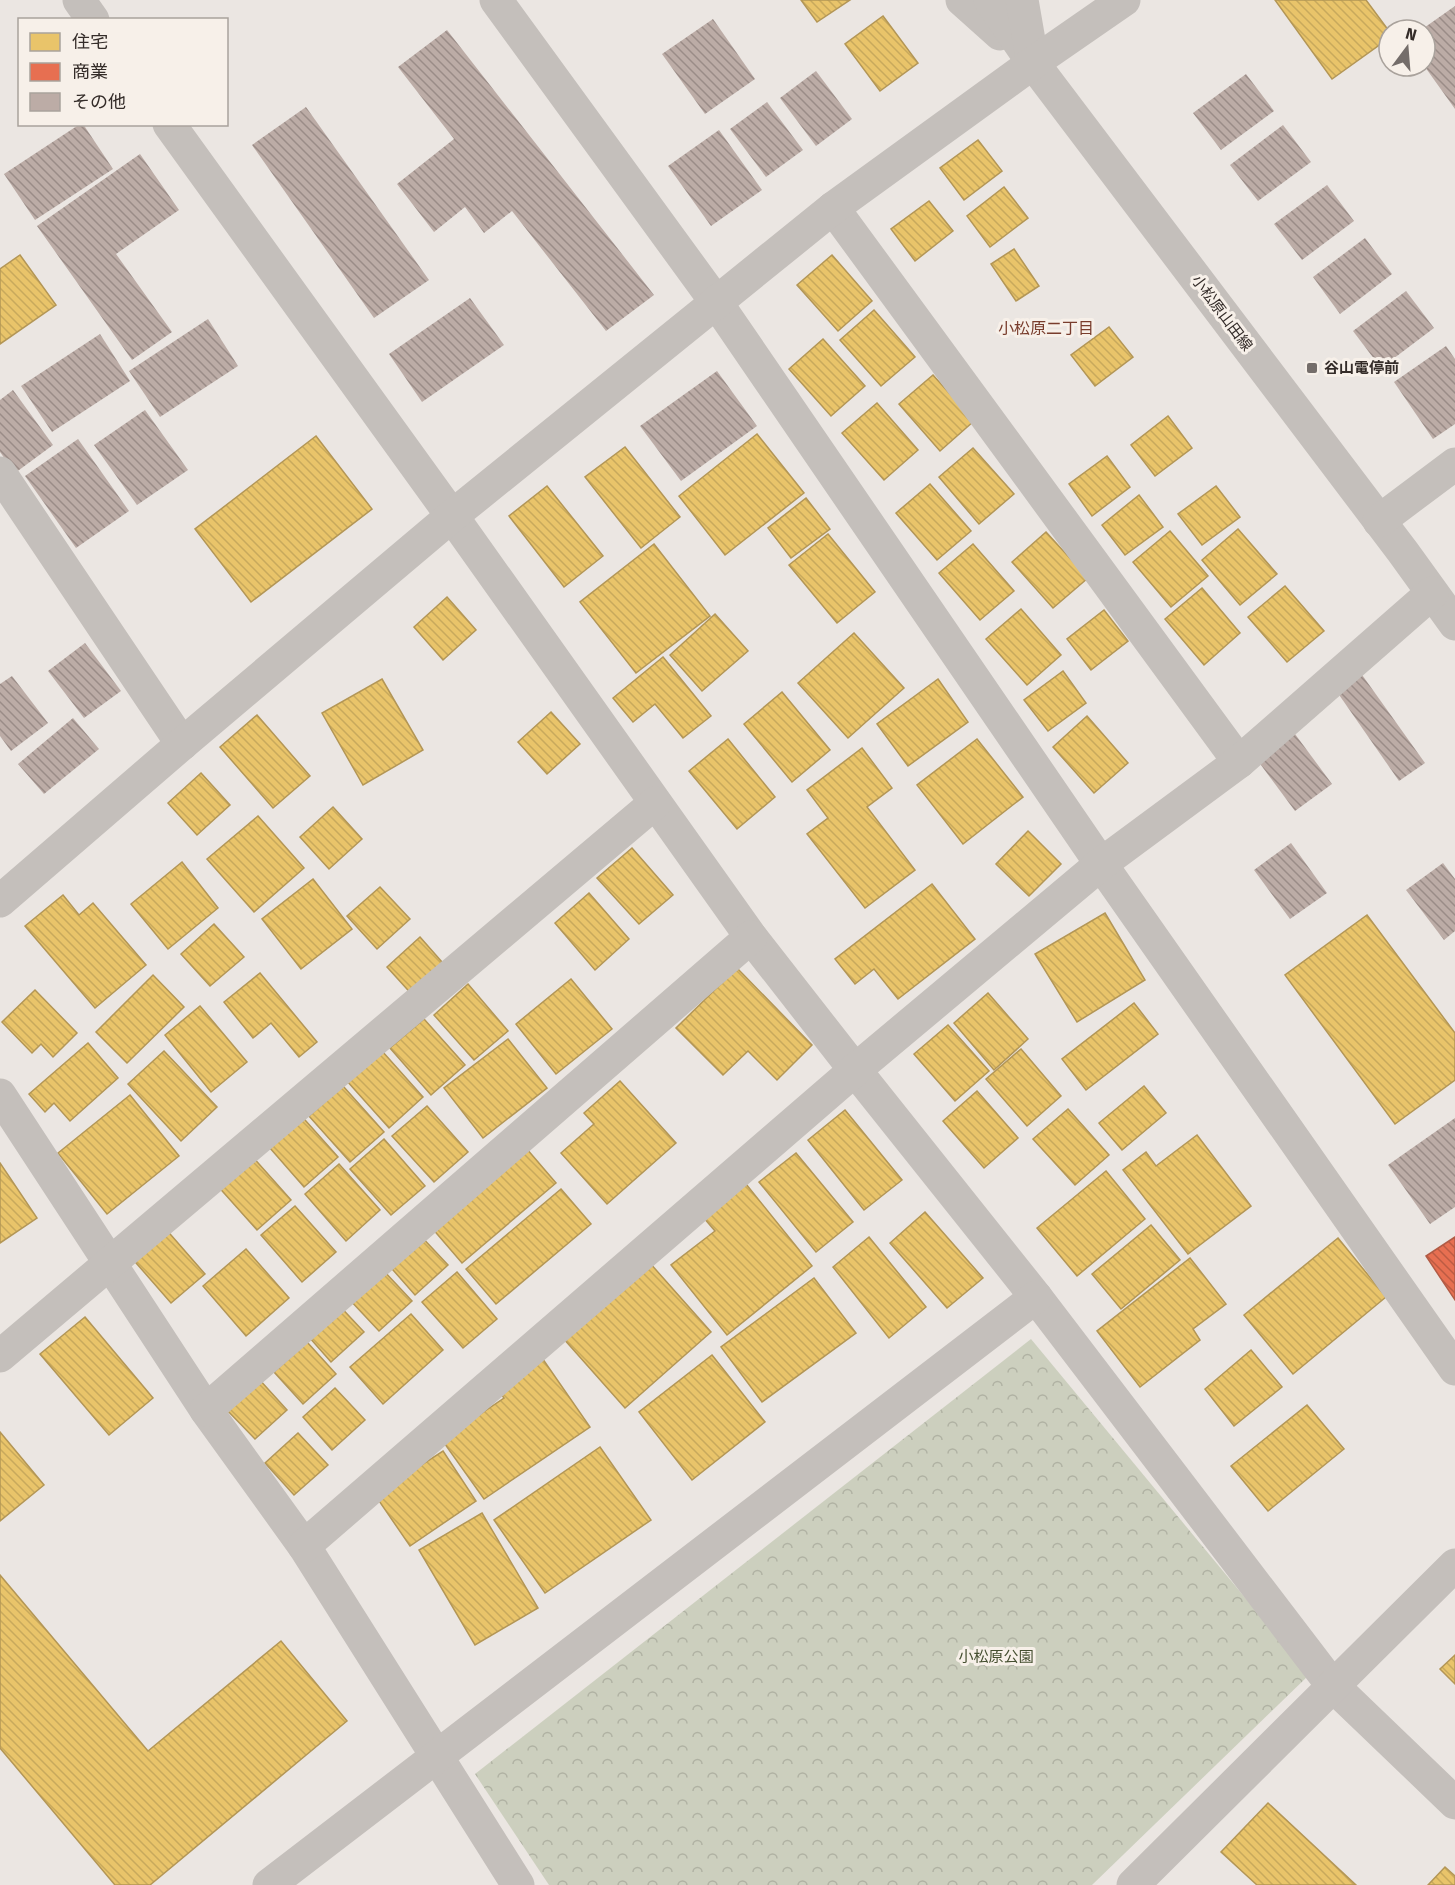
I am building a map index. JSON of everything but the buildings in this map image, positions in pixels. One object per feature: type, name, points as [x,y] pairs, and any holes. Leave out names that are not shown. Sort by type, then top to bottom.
[{"type":"street","points":[[79,0],[92,18]]},
{"type":"street","points":[[496,0],[716,302],[1101,864],[1455,1369]]},
{"type":"street","points":[[962,0],[1033,63]]},
{"type":"street","name":"小松原山田線","points":[[990,0],[1033,63],[1455,624]]},
{"type":"street","points":[[1022,0],[1033,63]]},
{"type":"street","points":[[0,901],[452,516],[833,208],[1124,0]]},
{"type":"street","points":[[170,126],[452,516],[751,937],[1035,1297],[1332,1685],[1455,1803]]},
{"type":"street","points":[[833,208],[1239,762]]},
{"type":"street","points":[[1379,521],[1455,464]]},
{"type":"street","points":[[0,473],[182,744]]},
{"type":"street","points":[[304,1546],[855,1071],[1101,864],[1239,762],[1432,593]]},
{"type":"street","points":[[0,1356],[655,803]]},
{"type":"street","points":[[206,1410],[751,937]]},
{"type":"street","points":[[0,1095],[206,1410],[304,1546],[518,1885]]},
{"type":"street","points":[[269,1885],[1035,1297]]},
{"type":"street","points":[[1133,1885],[1455,1565]]},
{"type":"green space","name":"小松原公園","points":[[1031,1339],[1309,1675],[1092,1885],[549,1885],[475,1774]]},
{"type":"place","name":"谷山電停前","points":[[1312,368]]},
{"type":"district","name":"小松原二丁目","points":[[1046,328]]}]
